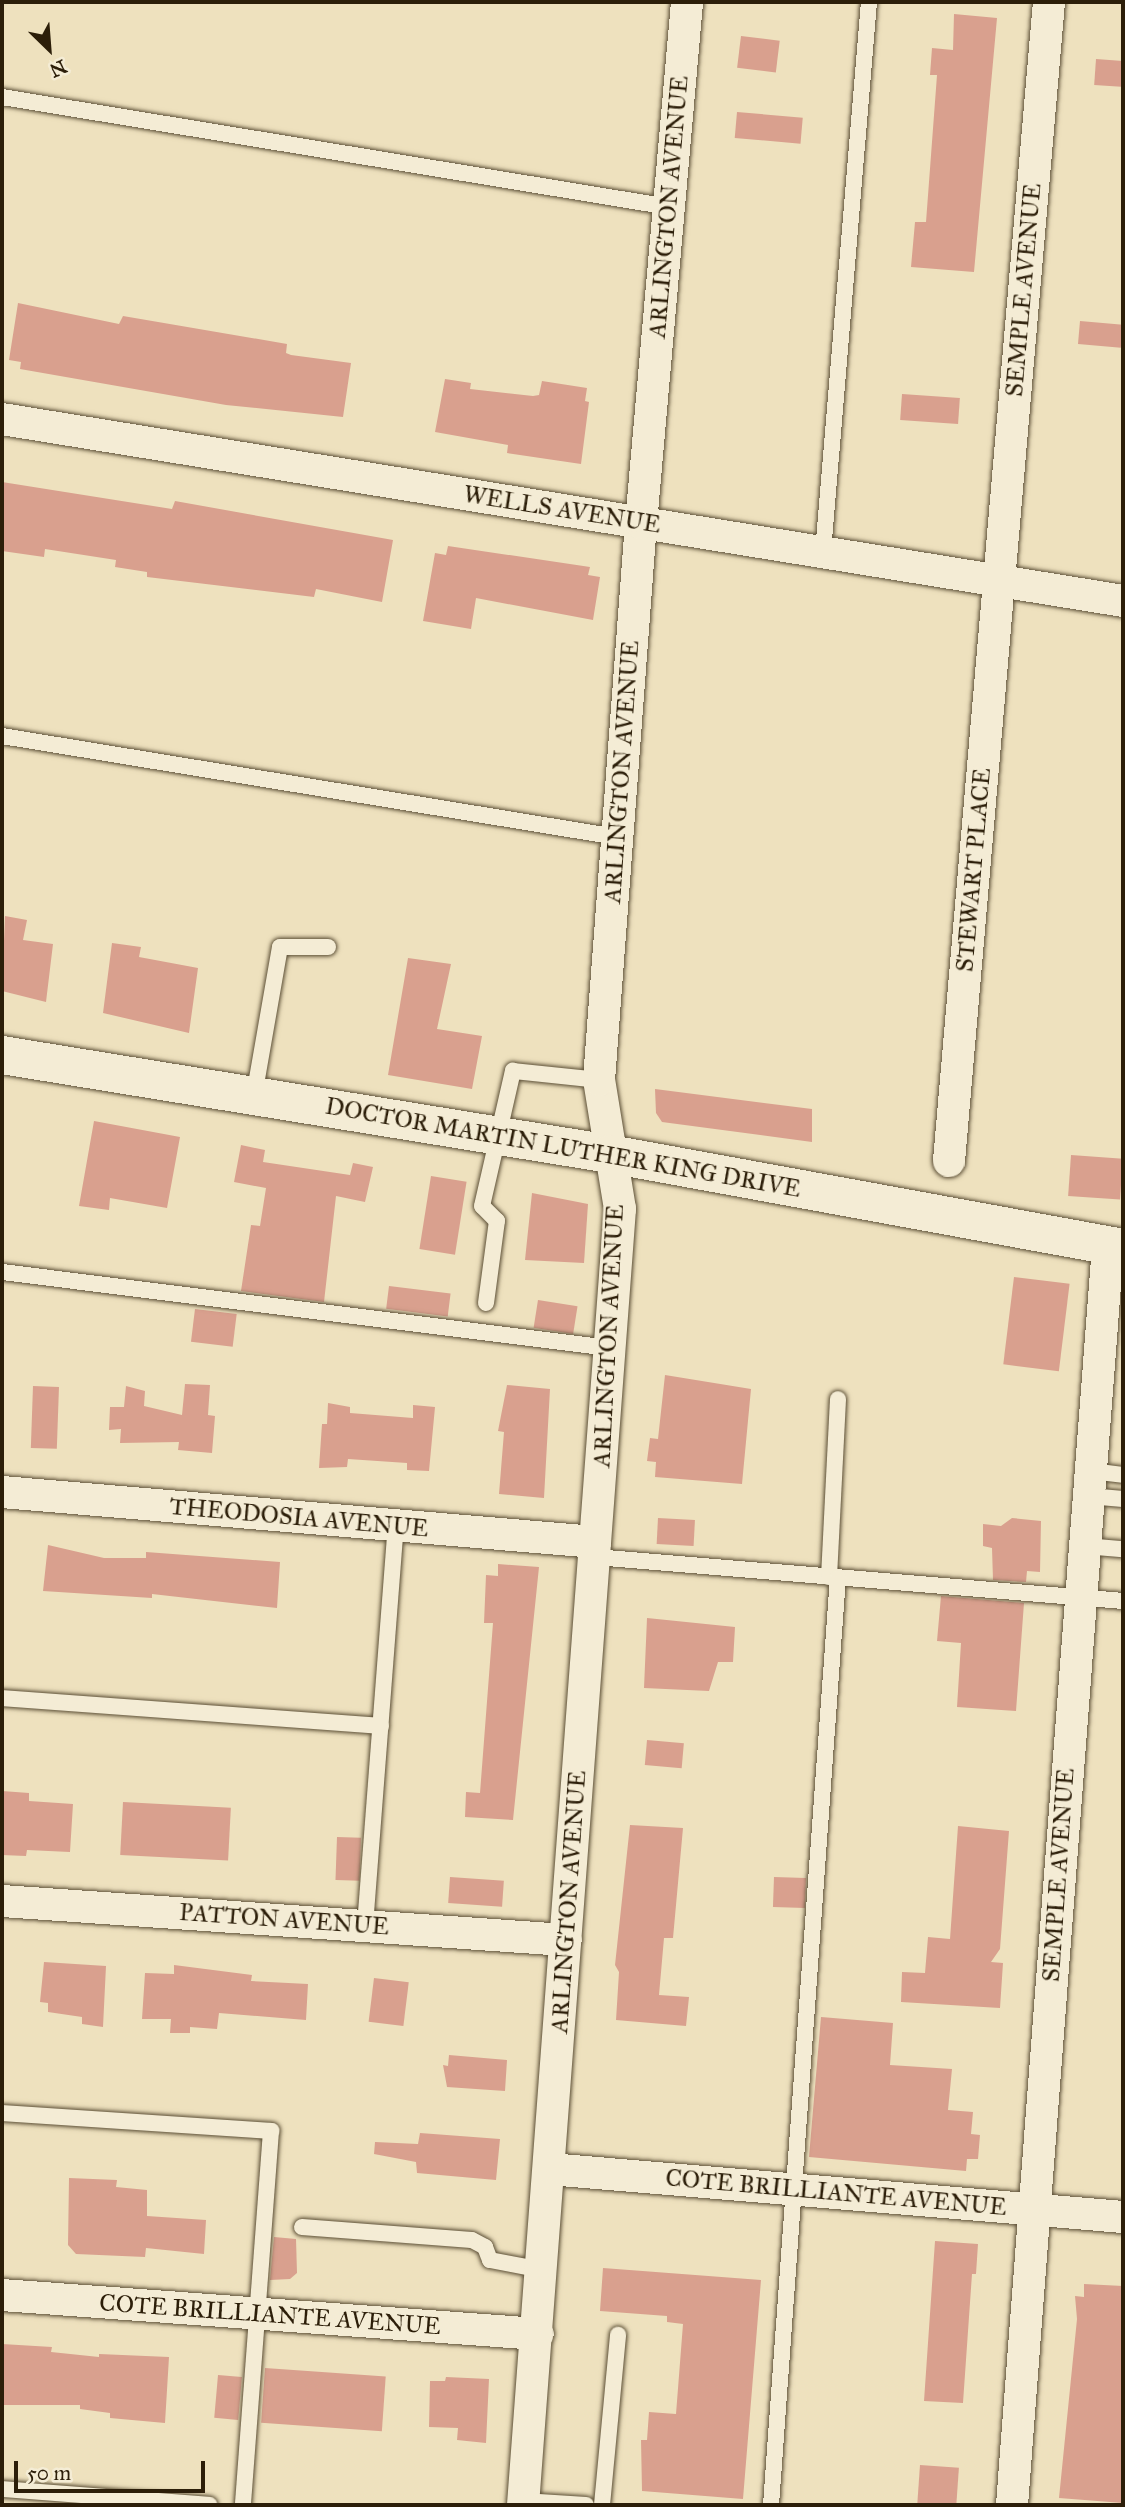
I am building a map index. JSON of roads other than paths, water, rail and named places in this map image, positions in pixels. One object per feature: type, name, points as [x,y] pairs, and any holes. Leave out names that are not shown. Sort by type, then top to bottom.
[{"type":"main road","name":"DOCTOR MARTIN LUTHER KING DRIVE","points":[[2,1055],[610,1154],[1116,1247]]},
{"type":"street","name":"ARLINGTON AVENUE","points":[[523,2503],[538,2334],[620,1209],[599,1080],[641,523],[687,2]]},
{"type":"street","name":"SEMPLE AVENUE","points":[[998,579],[1049,2]]},
{"type":"street","name":"WELLS AVENUE","points":[[2,419],[1123,601]]},
{"type":"street","name":"STEWART PLACE","points":[[949,1161],[998,579]]},
{"type":"street","name":"SEMPLE AVENUE","points":[[1012,2505],[1090,1484],[1116,1247]]},
{"type":"street","name":"THEODOSIA AVENUE","points":[[2,1492],[396,1526],[595,1550]]},
{"type":"street","name":"PATTON AVENUE","points":[[2,1901],[566,1940]]},
{"type":"street","name":"COTE BRILLIANTE AVENUE","points":[[549,2169],[1123,2217]]},
{"type":"street","name":"COTE BRILLIANTE AVENUE","points":[[2,2295],[538,2334]]},
{"type":"lane","points":[[823,552],[869,2]]},
{"type":"lane","points":[[2,97],[669,207]]},
{"type":"lane","points":[[2,736],[617,837]]},
{"type":"lane","points":[[254,1096],[280,947],[328,947]]},
{"type":"lane","points":[[486,1303],[497,1220],[482,1206],[513,1071],[599,1080]]},
{"type":"lane","points":[[2,1272],[610,1348]]},
{"type":"lane","points":[[771,2505],[795,2190],[833,1577],[838,1399]]},
{"type":"lane","points":[[1090,1484],[1123,1475]]},
{"type":"lane","points":[[1090,1484],[1123,1499]]},
{"type":"lane","points":[[365,1926],[396,1526]]},
{"type":"lane","points":[[1085,1546],[1123,1549]]},
{"type":"lane","points":[[595,1550],[833,1577],[1123,1601]]},
{"type":"lane","points":[[2,1698],[381,1726]]},
{"type":"lane","points":[[2,2113],[271,2131],[243,2505]]},
{"type":"lane","points":[[302,2227],[472,2240],[485,2246],[491,2260],[542,2270]]},
{"type":"lane","points":[[602,2505],[618,2334]]},
{"type":"lane","points":[[2,2489],[209,2505]]},
{"type":"lane","points":[[523,2503],[586,2505]]}]
